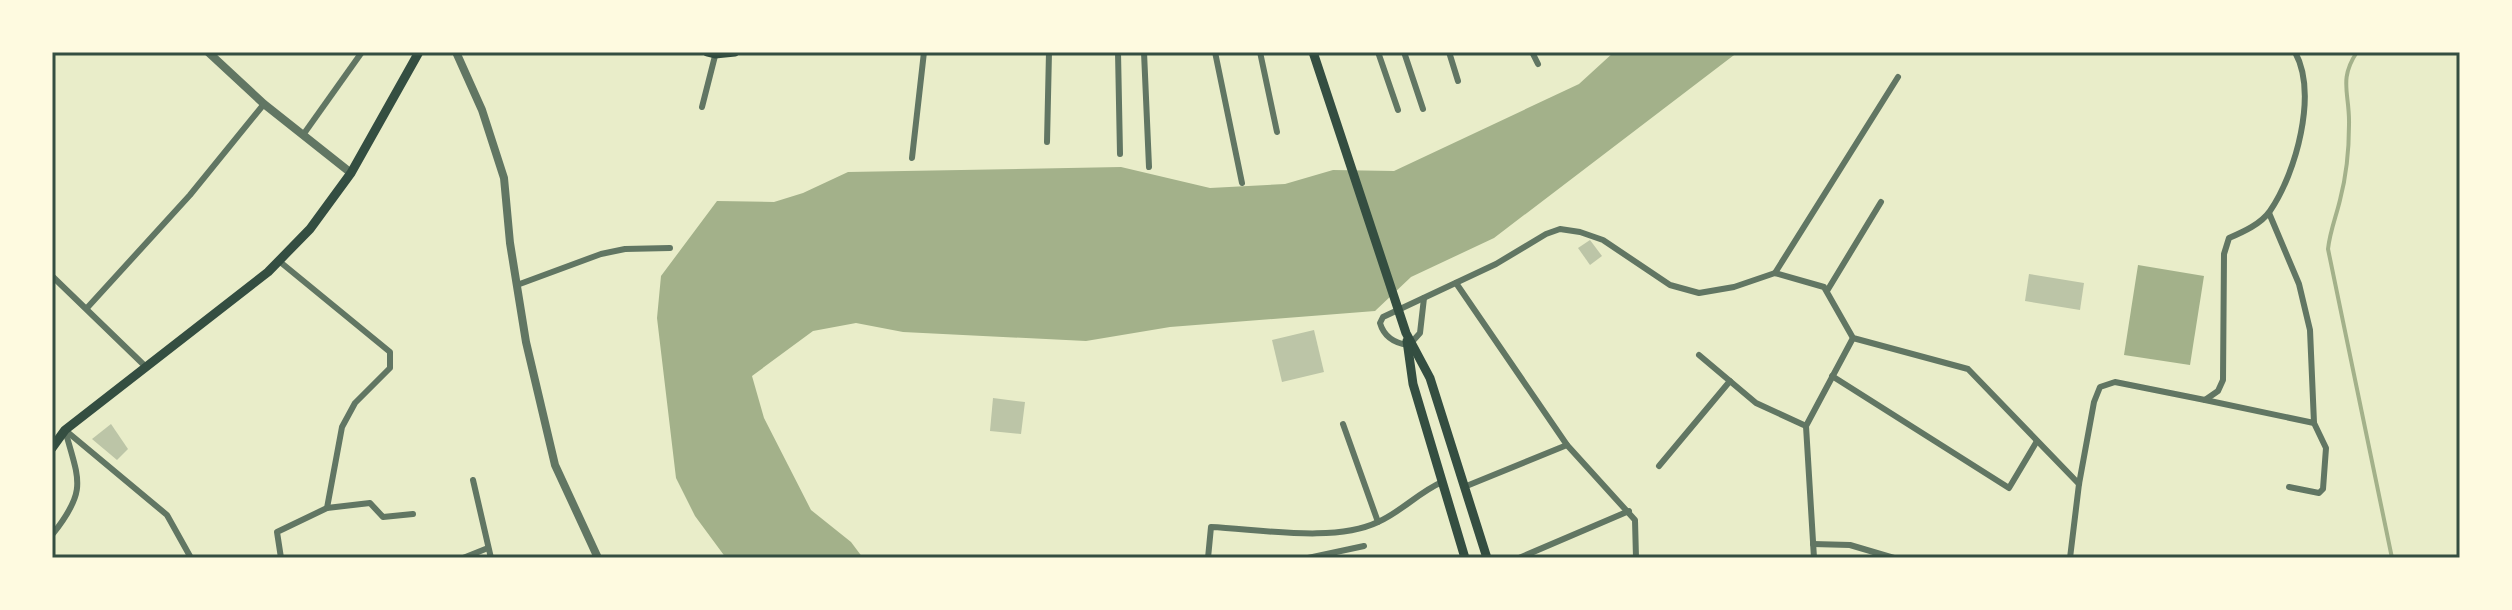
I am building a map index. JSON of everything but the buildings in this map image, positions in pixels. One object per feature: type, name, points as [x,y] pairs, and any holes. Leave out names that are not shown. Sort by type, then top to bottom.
[{"type":"main road","points":[[52,448],[65,430],[279,261],[310,229],[351,173],[419,52]]},
{"type":"main road","points":[[713,53],[735,52]]},
{"type":"main road","points":[[1313,52],[1407,337],[1413,384],[1465,558]]},
{"type":"main road","points":[[1407,337],[1430,378],[1487,558]]},
{"type":"main road","points":[[52,435],[65,430]]},
{"type":"street","points":[[208,52],[264,104],[351,173]]},
{"type":"street","points":[[303,135],[362,52]]},
{"type":"street","points":[[456,52],[482,110],[504,178],[526,342],[555,465],[598,558]]},
{"type":"street","points":[[912,158],[924,52]]},
{"type":"street","points":[[1047,142],[1049,52]]},
{"type":"street","points":[[1118,52],[1120,154]]},
{"type":"street","points":[[1144,52],[1149,167]]},
{"type":"street","points":[[1215,52],[1242,183]]},
{"type":"street","points":[[1260,52],[1277,132]]},
{"type":"street","points":[[1378,52],[1398,110]]},
{"type":"street","points":[[1404,52],[1423,109]]},
{"type":"street","points":[[1449,52],[1458,81]]},
{"type":"street","points":[[1532,52],[1538,64]]},
{"type":"street","points":[[2205,400],[2218,391],[2223,380],[2226,246],[2229,238],[2245,232],[2269,213],[2290,172],[2302,128],[2305,91],[2302,69],[2295,52]]},
{"type":"street","points":[[702,107],[713,53]]},
{"type":"street","points":[[1775,273],[1898,77]]},
{"type":"street","points":[[87,308],[190,195],[264,104]]},
{"type":"street","points":[[1827,291],[1881,202]]},
{"type":"street","points":[[2269,213],[2299,284],[2310,330],[2314,423],[2326,448],[2323,489],[2319,493],[2289,487]]},
{"type":"street","points":[[1424,298],[1420,333],[1389,338],[1381,327],[1381,320],[1386,315],[1496,264],[1560,229],[1603,240],[1682,290],[1699,293],[1718,291],[1775,273],[1824,287],[1853,338],[1968,369],[2079,484]]},
{"type":"street","points":[[517,285],[601,254],[625,249],[670,248]]},
{"type":"street","points":[[279,261],[390,352],[390,368],[355,403],[342,427],[327,508]]},
{"type":"street","points":[[52,276],[145,366]]},
{"type":"street","points":[[1456,283],[1567,445],[1635,520],[1636,558]]},
{"type":"street","points":[[1814,558],[1806,426],[1853,338]]},
{"type":"street","points":[[1699,355],[1756,403],[1806,426]]},
{"type":"street","points":[[1832,376],[2009,488],[2037,441]]},
{"type":"street","points":[[1659,466],[1730,381]]},
{"type":"street","points":[[2070,558],[2079,484],[2094,402],[2100,387],[2115,382],[2314,423]]},
{"type":"street","points":[[1343,424],[1378,522]]},
{"type":"street","points":[[52,535],[70,513],[78,494],[79,481],[65,430]]},
{"type":"street","points":[[65,430],[167,515],[191,558]]},
{"type":"street","points":[[1464,487],[1567,445]]},
{"type":"street","points":[[473,480],[491,558]]},
{"type":"street","points":[[1208,558],[1211,527],[1275,530],[1292,534],[1332,532],[1378,522],[1442,482]]},
{"type":"street","points":[[281,558],[277,532],[327,508],[370,503],[383,517],[413,514]]},
{"type":"street","points":[[1519,558],[1629,511]]},
{"type":"street","points":[[1813,544],[1850,545],[1894,558]]},
{"type":"street","points":[[1308,558],[1364,546]]},
{"type":"street","points":[[463,558],[488,548]]},
{"type":"shaded area","points":[[1614,52],[1738,52],[1494,238],[1411,277],[1375,311],[1170,327],[1086,341],[903,332],[856,323],[813,331],[752,376],[764,418],[811,510],[851,542],[863,558],[726,558],[695,516],[676,478],[657,318],[661,276],[717,201],[774,202],[803,193],[848,172],[1121,167],[1210,188],[1285,184],[1333,170],[1394,171],[1579,84]]},
{"type":"shaded area","points":[[2138,265],[2204,276],[2190,365],[2124,355]]},
{"type":"waterway","points":[[2357,52],[2346,79],[2349,125],[2347,163],[2328,249],[2392,558]]}]
